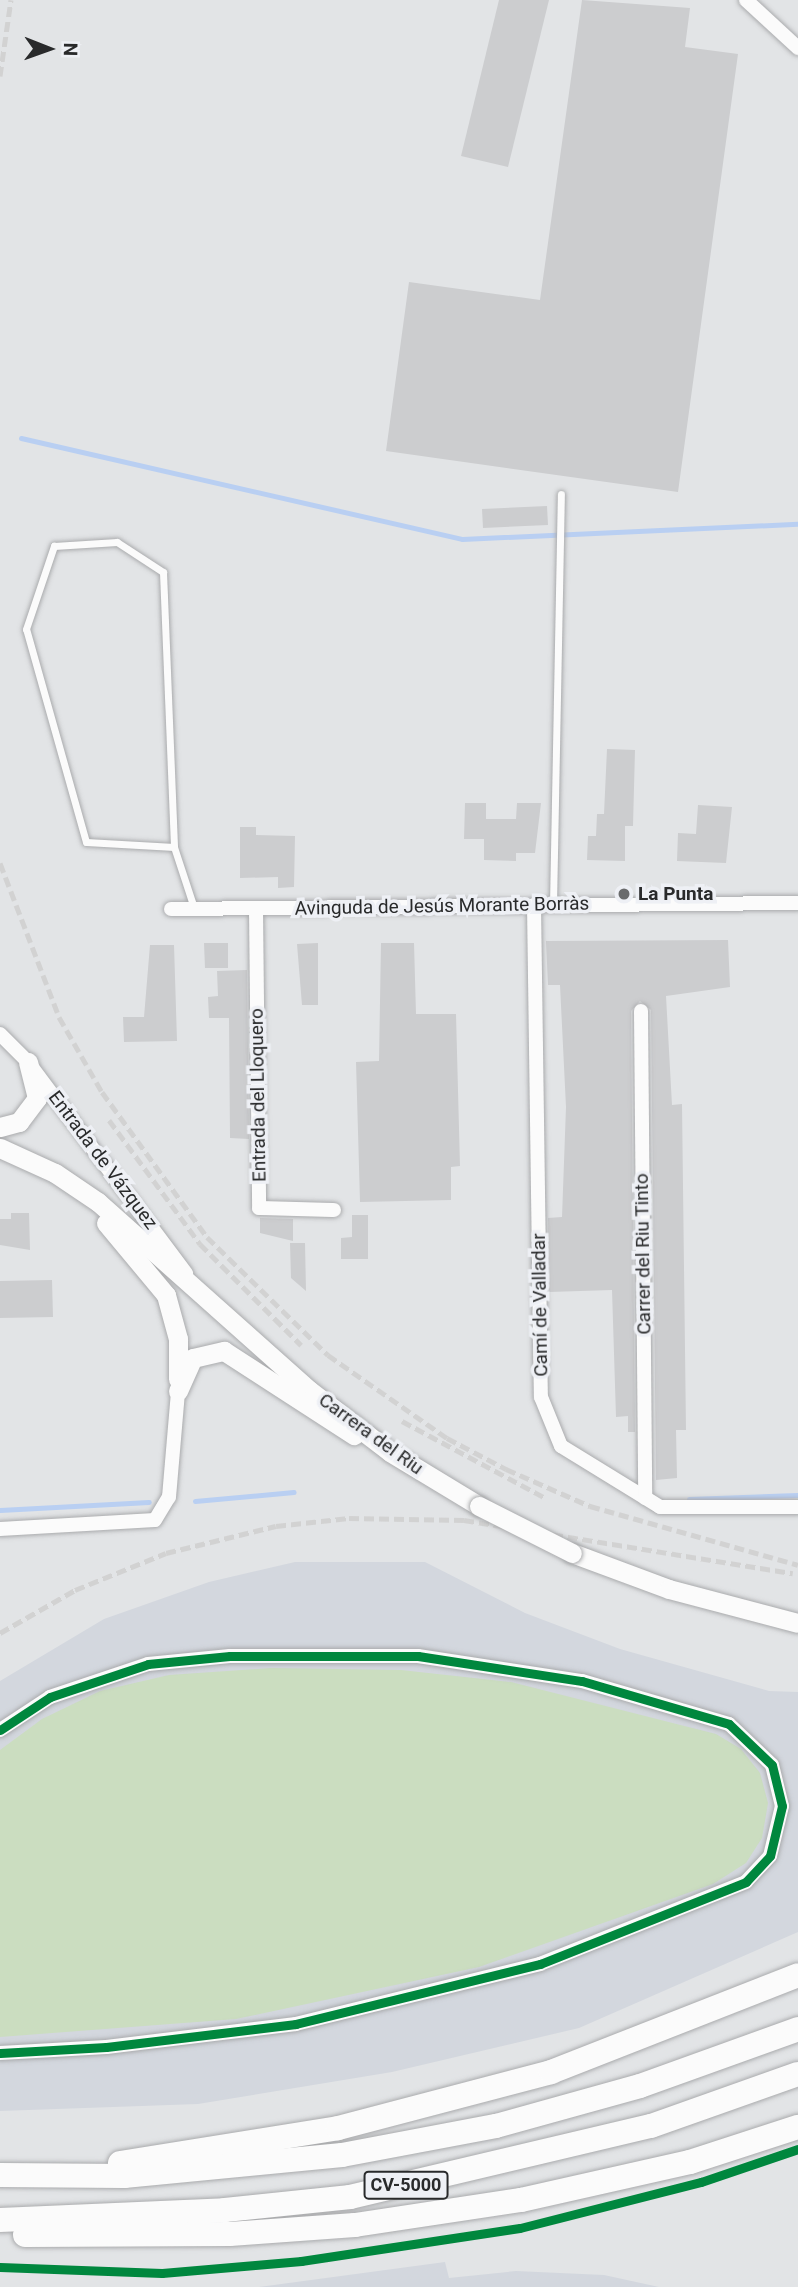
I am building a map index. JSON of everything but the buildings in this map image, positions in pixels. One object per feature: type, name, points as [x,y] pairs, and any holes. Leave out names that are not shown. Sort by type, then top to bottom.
[{"type":"highway","points":[[89,2172],[338,2128],[551,2072],[798,1975]]},
{"type":"highway","name":"CV-5000","points":[[0,2175],[216,2171],[496,2126],[640,2086],[798,2029]]},
{"type":"highway","name":"CV-5000","points":[[0,2220],[350,2197],[651,2126],[798,2074]]},
{"type":"highway","points":[[0,2235],[230,2234],[355,2225],[521,2200],[690,2162],[798,2127]]},
{"type":"street","points":[[746,0],[798,48]]},
{"type":"street","name":"Avinguda de Jesús Morante Borràs","points":[[171,909],[798,903]]},
{"type":"street","name":"Camí de Valladar","points":[[534,905],[541,1397],[561,1446],[660,1507],[798,1507]]},
{"type":"street","name":"Entrada del Lloquero","points":[[256,908],[259,1208],[334,1210]]},
{"type":"street","name":"Carrer del Riu Tinto","points":[[641,1011],[645,1498]]},
{"type":"street","name":"Entrada de Vázquez","points":[[0,1034],[29,1062],[199,1292]]},
{"type":"street","points":[[0,1127],[19,1122],[37,1098],[29,1062]]},
{"type":"street","name":"Carrera del Riu","points":[[0,1148],[55,1173],[132,1229],[199,1292],[390,1452],[479,1506],[572,1553],[669,1589],[798,1623]]},
{"type":"street","points":[[0,1529],[155,1520],[169,1497],[178,1391],[178,1339],[159,1281],[55,1173]]},
{"type":"street","points":[[178,1391],[193,1358],[224,1351],[324,1422],[390,1452]]},
{"type":"street","points":[[0,1730],[81,1683],[158,1662],[304,1654],[418,1656],[582,1681],[729,1724],[772,1765],[782,1806],[770,1856],[746,1882],[540,1964],[296,2024],[106,2048],[0,2053]]},
{"type":"lane","points":[[553,905],[561,494]]},
{"type":"lane","points":[[174,846],[86,842],[26,628],[54,546],[117,542],[163,572],[174,846],[195,909]]},
{"type":"shaded area","points":[[295,1562],[425,1562],[525,1613],[620,1649],[769,1691],[798,1692],[798,1932],[579,2028],[392,2072],[198,2104],[0,2111],[0,1681],[104,1619],[209,1582]]},
{"type":"shaded area","points":[[445,2262],[449,2278],[516,2271],[604,2275],[659,2287],[259,2287]]},
{"type":"green space","points":[[271,1668],[401,1670],[511,1682],[716,1734],[741,1749],[760,1773],[768,1803],[762,1838],[746,1863],[713,1884],[479,1967],[236,2019],[0,2037],[0,1750],[42,1719],[100,1691],[169,1675]]},
{"type":"waterway","points":[[21,438],[462,539],[798,524]]},
{"type":"waterway","points":[[195,1501],[294,1492]]},
{"type":"waterway","points":[[689,1499],[798,1495]]},
{"type":"waterway","points":[[0,1510],[149,1502]]},
{"type":"railway","points":[[0,76],[11,0]]},
{"type":"railway","points":[[0,863],[59,1017],[102,1092],[207,1237],[328,1355],[447,1438],[506,1469],[590,1506],[798,1565]]},
{"type":"railway","points":[[109,1120],[200,1244],[301,1345]]},
{"type":"railway","points":[[402,1421],[544,1497]]},
{"type":"railway","points":[[0,1633],[75,1590],[166,1553],[276,1526],[349,1518],[464,1520],[793,1573]]},
{"type":"cycle path","points":[[0,1730],[50,1697],[148,1664],[230,1656],[418,1656],[582,1681],[729,1724],[772,1765],[782,1806],[770,1856],[746,1882],[540,1964],[296,2024],[106,2047],[0,2053]]},
{"type":"cycle path","points":[[0,2267],[162,2273],[301,2261],[520,2228],[701,2182],[798,2149]]},
{"type":"place","name":"La Punta","points":[[624,894]]}]
